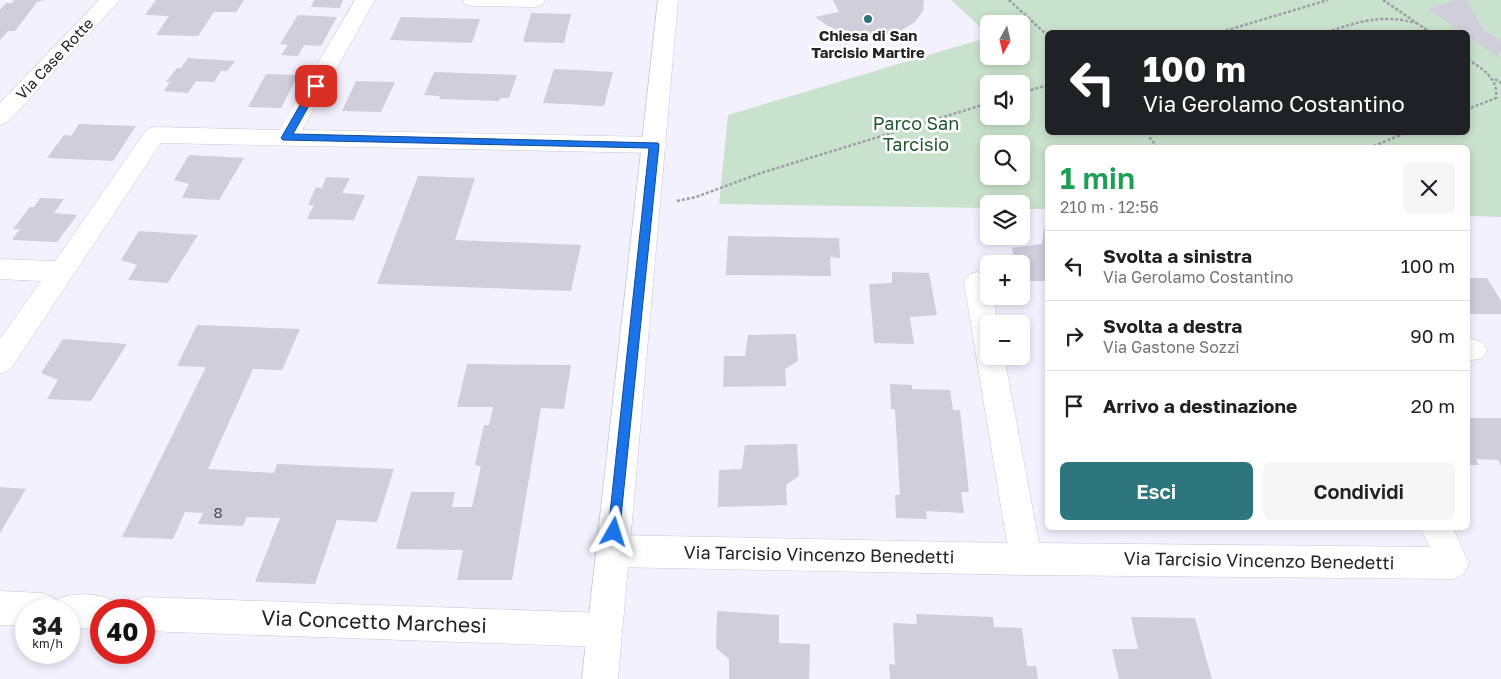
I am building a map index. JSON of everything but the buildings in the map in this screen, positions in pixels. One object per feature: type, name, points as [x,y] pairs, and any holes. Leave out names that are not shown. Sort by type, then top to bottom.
[{"type":"street","name":"Via Case Rotte","points":[[0,117],[110,0]]},
{"type":"street","points":[[286,138],[365,0]]},
{"type":"street","points":[[472,0],[534,1]]},
{"type":"street","points":[[600,679],[655,145],[668,0]]},
{"type":"street","points":[[0,362],[155,135],[655,145]]},
{"type":"street","points":[[0,269],[61,271]]},
{"type":"street","points":[[977,282],[983,315]]},
{"type":"street","points":[[992,365],[1026,559]]},
{"type":"street","name":"Via Tarcisio Vincenzo Benedetti","points":[[613,551],[1026,559],[1454,563],[1438,530]]},
{"type":"street","points":[[0,608],[15,609]]},
{"type":"street","name":"Via Concetto Marchesi","points":[[155,614],[605,630]]},
{"type":"path","points":[[1009,0],[1045,33]]},
{"type":"path","points":[[1228,30],[1328,0]]},
{"type":"path","points":[[1383,0],[1427,30]]},
{"type":"path","points":[[1334,30],[1382,16],[1400,18],[1416,23]]},
{"type":"path","points":[[1470,61],[1501,84]]},
{"type":"path","points":[[1470,108],[1496,98],[1497,89],[1494,79]]},
{"type":"path","points":[[1030,90],[1045,86]]},
{"type":"path","points":[[672,201],[696,197],[761,173],[980,106]]},
{"type":"path","points":[[1148,135],[1156,145]]},
{"type":"path","points":[[1376,145],[1401,135]]},
{"type":"green space","name":"Parco San Tarcisio","points":[[951,0],[1501,0],[1501,217],[1470,216],[1470,145],[1045,145],[1045,209],[1030,209],[1030,195],[980,195],[980,208],[719,204],[728,115],[980,40],[980,65],[1030,65],[1030,15],[980,15],[980,27]]},
{"type":"place","name":"Chiesa di San Tarcisio Martire","points":[[868,19]]},
{"type":"route","points":[[316,86],[286,138],[655,145],[614,532]]}]
